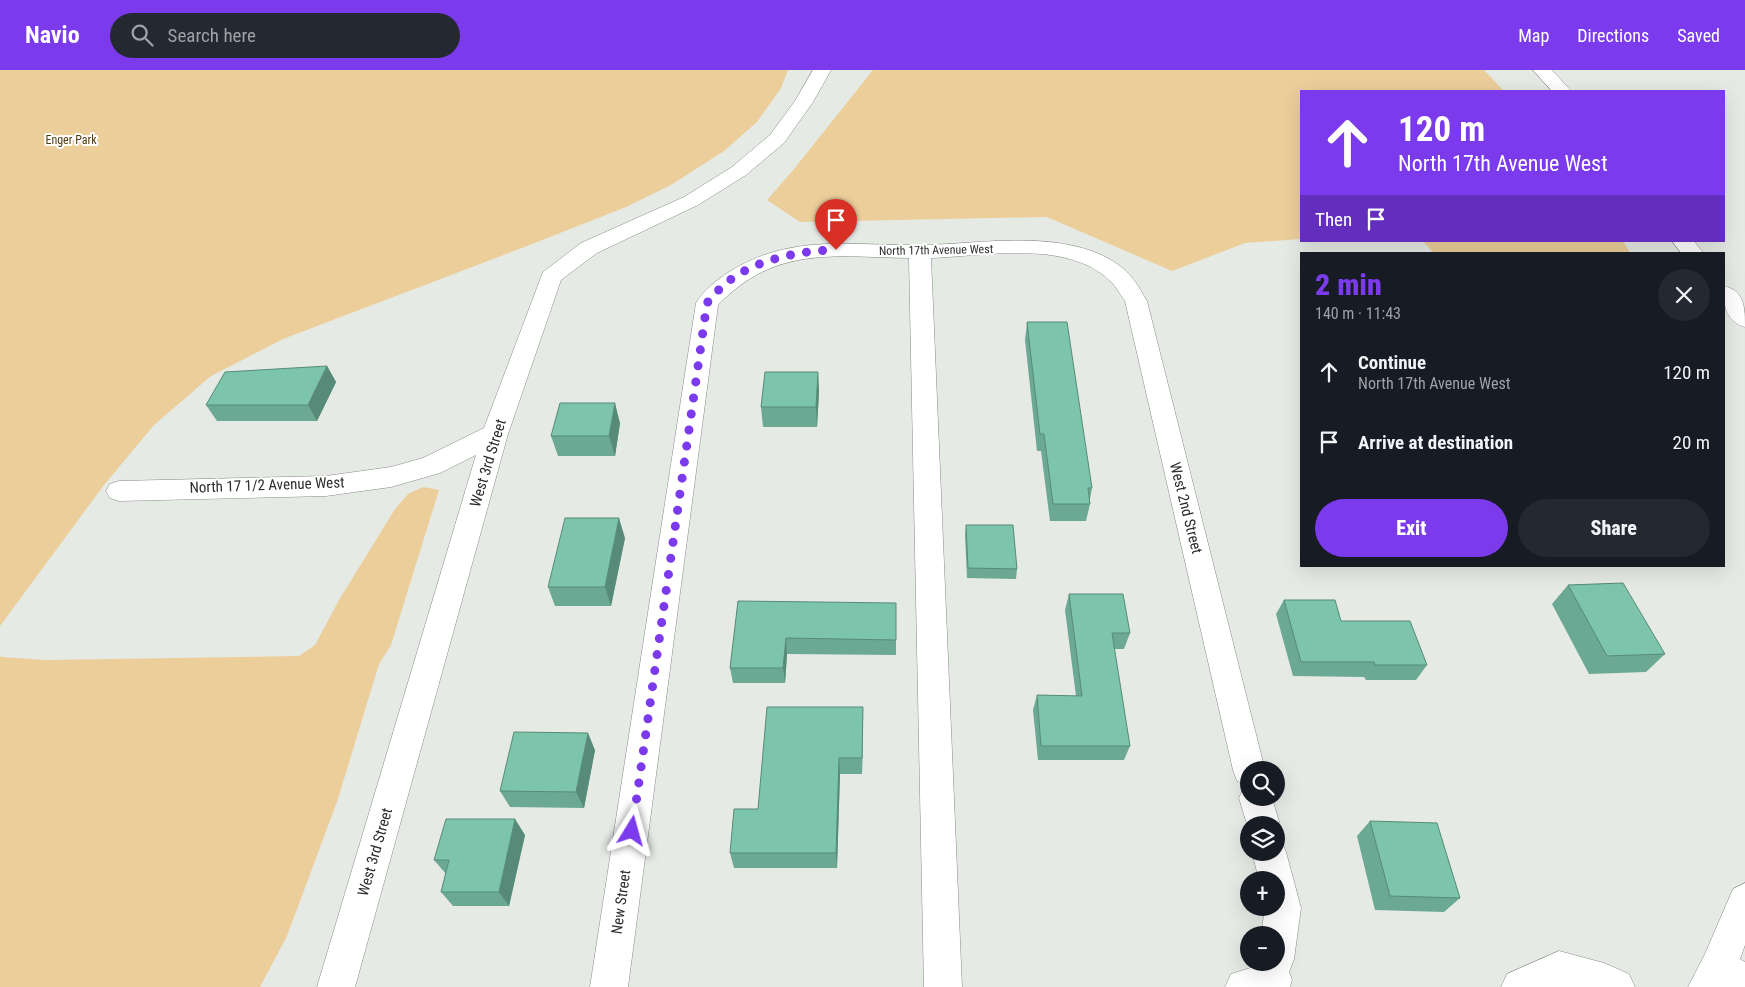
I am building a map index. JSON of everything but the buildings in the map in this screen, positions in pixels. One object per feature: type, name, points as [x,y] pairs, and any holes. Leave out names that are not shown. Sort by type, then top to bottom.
[{"type":"street","name":"West 3rd Street","points":[[336,987],[495,434],[551,276],[590,248],[691,201],[739,171],[777,139],[804,102],[822,70]]},
{"type":"street","points":[[1542,70],[1561,90]]},
{"type":"street","points":[[1684,242],[1691,252]]},
{"type":"street","name":"North 17th Avenue West","points":[[747,271],[787,255],[819,250],[920,252],[1041,247],[1071,253],[1096,262]]},
{"type":"street","points":[[920,252],[943,987]]},
{"type":"street","name":"West 2nd Street","points":[[1096,262],[1121,279],[1136,301],[1247,761]]},
{"type":"street","name":"New Street","points":[[609,987],[707,303],[724,285],[747,271]]},
{"type":"street","points":[[1725,294],[1745,319]]},
{"type":"street","name":"North 17 1/2 Avenue West","points":[[119,491],[326,486],[391,477],[431,466],[495,434]]},
{"type":"street","points":[[1723,979],[1745,902]]},
{"type":"street","points":[[1269,975],[1281,916]]},
{"type":"street","points":[[1520,987],[1559,969],[1616,987]]},
{"type":"green space","name":"Enger Park","points":[[0,70],[788,70],[781,88],[757,122],[724,151],[671,185],[626,207],[283,339],[211,376],[154,425],[104,485],[0,626]]},
{"type":"green space","points":[[873,70],[1484,70],[1503,90],[1300,90],[1300,239],[1245,243],[1172,271],[1047,217],[800,222],[767,200]]},
{"type":"green space","points":[[1424,242],[1624,242],[1630,252],[1432,252]]},
{"type":"green space","points":[[423,487],[439,490],[391,645],[379,664],[337,802],[287,936],[260,987],[0,987],[0,656],[46,660],[299,656],[315,645],[339,600],[395,509],[408,494]]},
{"type":"route","points":[[632,831],[707,303],[724,285],[747,271],[787,255],[819,250],[836,250]]}]
